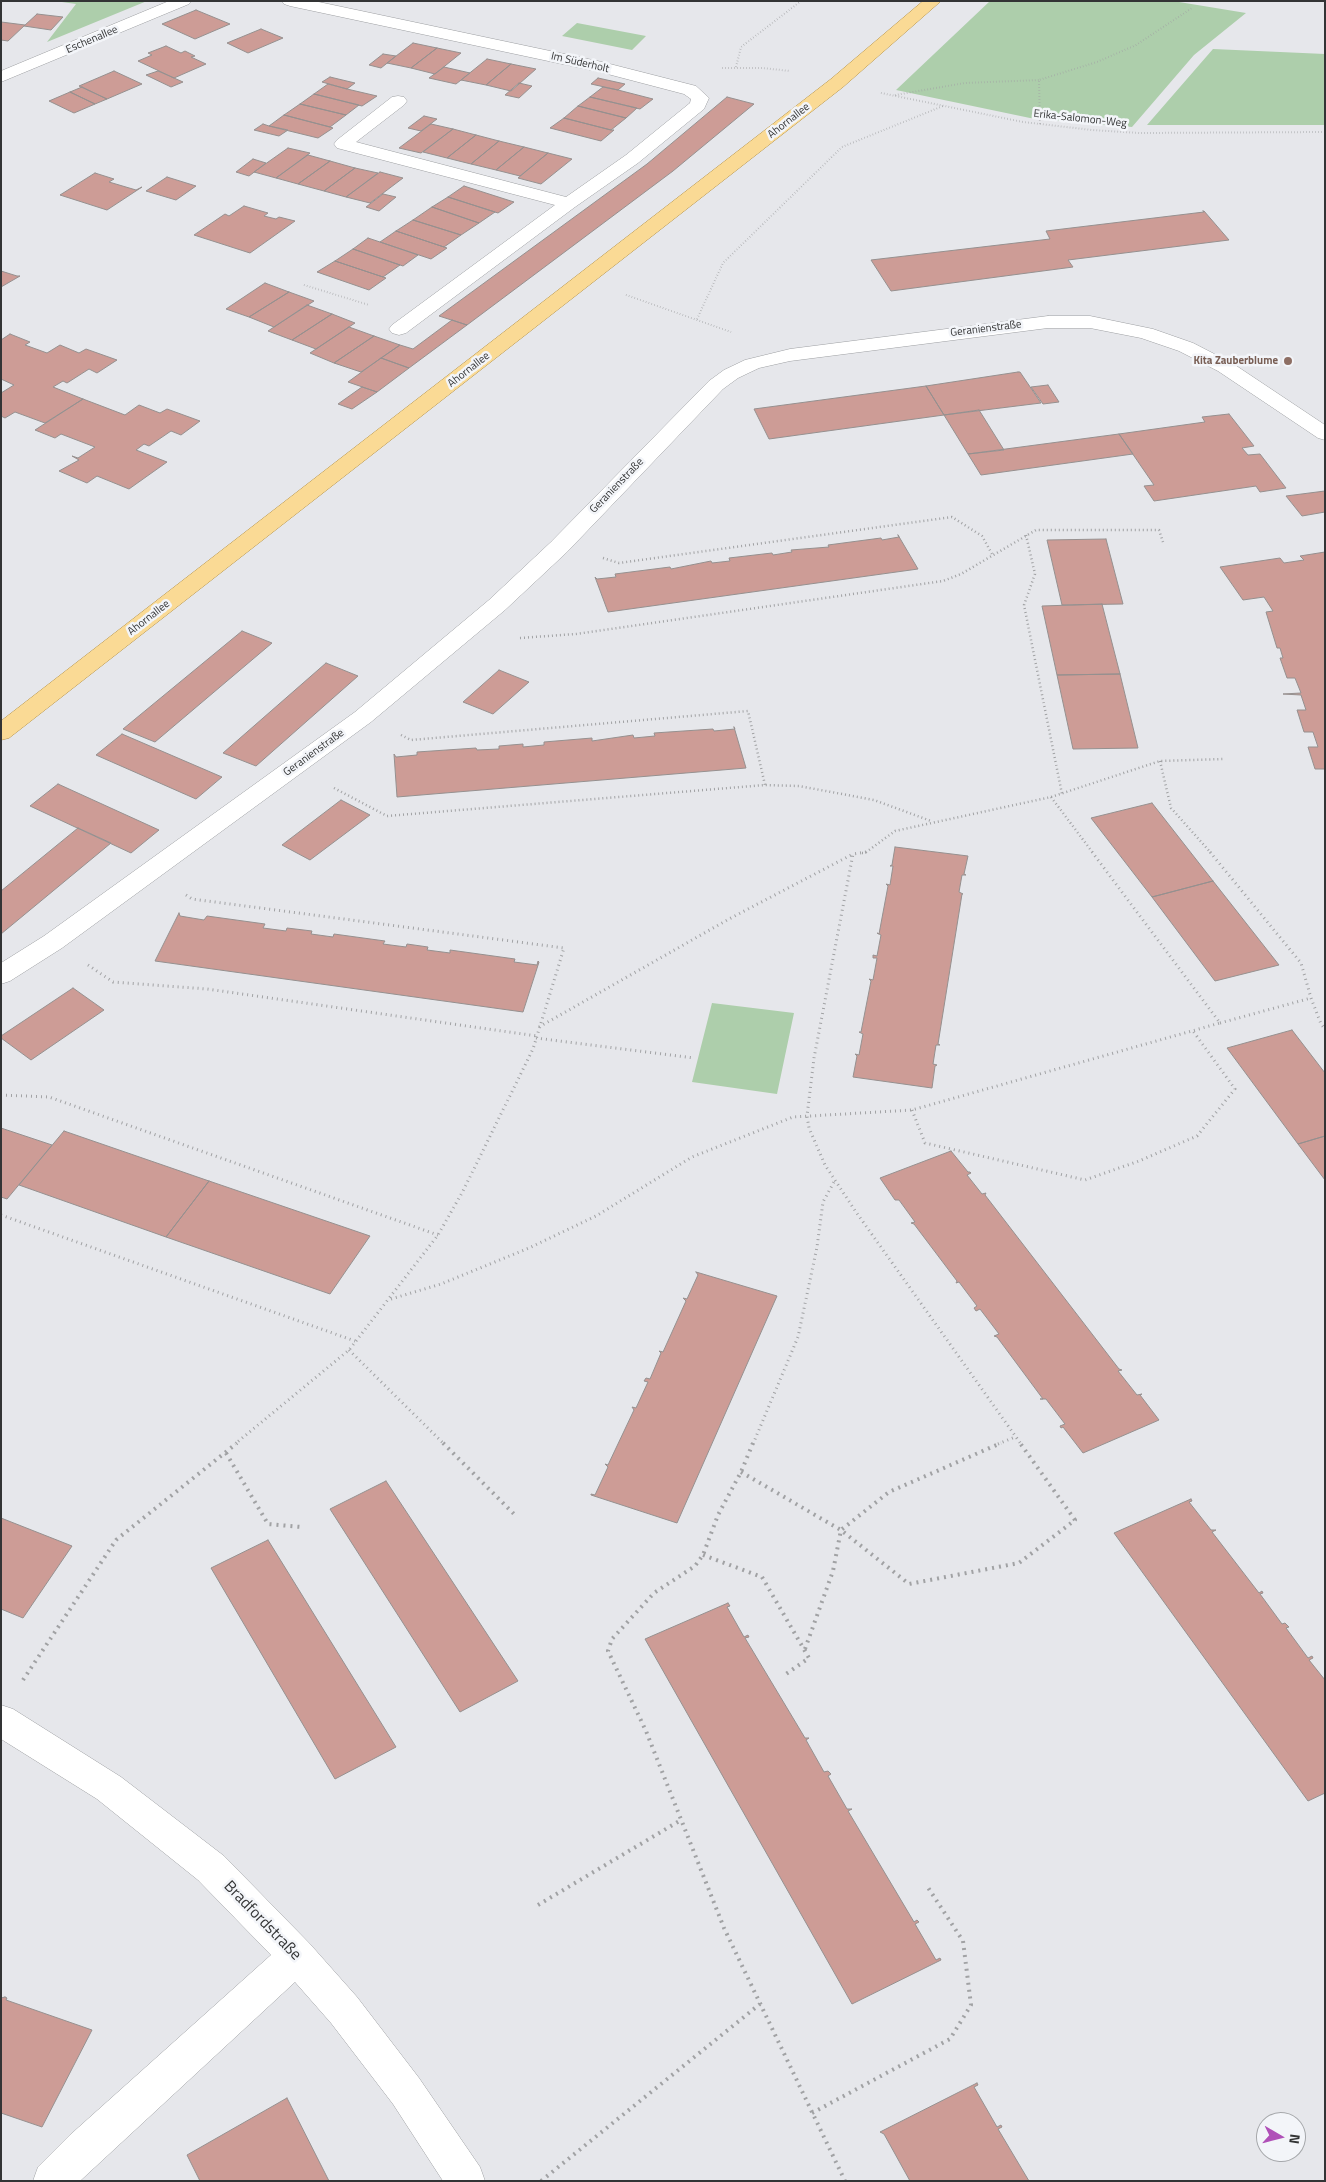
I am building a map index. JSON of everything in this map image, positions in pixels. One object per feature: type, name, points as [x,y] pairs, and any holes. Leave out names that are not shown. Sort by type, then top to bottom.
[{"type":"main road","name":"Ahornallee","points":[[1,733],[837,83],[933,1]]},
{"type":"street","name":"Eschenallee","points":[[1,77],[183,1]]},
{"type":"street","name":"Im Süderholt","points":[[290,1],[602,67],[690,90],[700,98],[698,105],[632,159],[569,203],[406,324]]},
{"type":"street","points":[[398,101],[343,144],[569,203]]},
{"type":"street","name":"Geranienstraße","points":[[1,975],[53,942],[363,717],[497,605],[559,547],[716,385],[731,374],[752,364],[790,355],[1048,322],[1090,322],[1146,333],[1186,347],[1225,367],[1325,434]]},
{"type":"street","name":"Bradfordstraße","points":[[1,1720],[110,1788],[211,1868],[297,1956],[344,2010],[406,2091],[466,2181]]},
{"type":"street","points":[[52,2181],[84,2148],[297,1956]]},
{"type":"path","points":[[736,67],[741,47],[801,1]]},
{"type":"path","points":[[894,96],[922,89],[965,83],[1040,80],[1097,62],[1136,45],[1192,8]]},
{"type":"path","points":[[1040,80],[1040,124]]},
{"type":"path","name":"Erika-Salomon-Weg","points":[[837,83],[943,106],[1040,124],[1140,133],[1325,132]]},
{"type":"path","points":[[697,319],[723,263],[842,147],[943,106]]},
{"type":"path","points":[[304,284],[406,324]]},
{"type":"path","points":[[623,294],[697,319],[790,355]]},
{"type":"path","points":[[559,547],[620,563],[952,517],[982,536],[992,554]]},
{"type":"path","points":[[452,643],[576,634],[928,584],[960,574],[1036,530],[1160,530],[1163,542]]},
{"type":"path","points":[[1026,535],[1035,574],[1024,605],[1062,794]]},
{"type":"path","points":[[363,717],[411,740],[748,711],[765,785]]},
{"type":"path","points":[[539,1027],[729,919],[853,854],[865,853],[895,831],[1051,797],[1160,761],[1223,759]]},
{"type":"path","points":[[1160,761],[1171,808],[1198,837],[1301,963],[1311,998],[1321,1024],[1325,1029]]},
{"type":"path","points":[[295,767],[387,816],[765,785],[799,786],[874,800],[932,822]]},
{"type":"path","points":[[1051,797],[1220,1023]]},
{"type":"path","points":[[741,1472],[842,1530],[909,1584],[1019,1563],[1075,1520],[835,1180],[826,1165],[810,1128],[807,1116],[814,1058],[853,854]]},
{"type":"path","points":[[22,1681],[116,1540],[226,1453],[349,1350],[438,1235],[463,1191],[529,1057],[564,948],[192,899],[151,872]]},
{"type":"path","points":[[53,942],[113,982],[207,989],[694,1058]]},
{"type":"path","points":[[390,1299],[441,1284],[537,1244],[596,1216],[692,1157],[793,1117],[912,1110],[1311,998]]},
{"type":"path","points":[[912,1110],[926,1143],[1085,1180],[1139,1161],[1197,1136],[1235,1089],[1193,1031]]},
{"type":"path","points":[[1,1095],[49,1097],[438,1235]]},
{"type":"path","points":[[835,1180],[823,1202],[817,1247],[798,1337],[741,1472],[718,1515],[704,1555],[695,1566],[654,1593],[612,1639],[608,1651],[646,1731],[724,1928],[845,2181]]},
{"type":"path","points":[[1,1215],[356,1341]]},
{"type":"path","points":[[349,1350],[515,1515]]},
{"type":"path","points":[[805,1649],[833,1571],[842,1530],[889,1492],[1016,1437]]},
{"type":"path","points":[[226,1453],[268,1524],[301,1527]]},
{"type":"path","points":[[704,1555],[762,1577],[809,1658],[786,1674]]},
{"type":"path","points":[[538,1905],[681,1820]]},
{"type":"path","points":[[812,2113],[950,2039],[971,2005],[962,1941],[927,1886]]},
{"type":"path","points":[[541,2181],[760,2004]]},
{"type":"green space","points":[[55,1],[147,1],[47,42],[76,4]]},
{"type":"green space","points":[[990,1],[1173,1],[1246,13],[1194,55],[1132,127],[1030,118],[896,90]]},
{"type":"green space","points":[[577,23],[646,36],[632,50],[562,36]]},
{"type":"green space","points":[[1213,49],[1325,54],[1325,125],[1147,125]]},
{"type":"green space","points":[[712,1003],[794,1013],[777,1094],[692,1082]]},
{"type":"building","points":[[196,10],[230,24],[195,39],[162,24]]},
{"type":"building","points":[[37,14],[63,17],[51,30],[24,26]]},
{"type":"building","points":[[1,22],[25,25],[8,41],[1,40]]},
{"type":"building","points":[[261,29],[283,38],[248,53],[227,43]]},
{"type":"building","points":[[413,43],[437,48],[411,68],[387,63]]},
{"type":"building","points":[[166,46],[181,53],[185,51],[195,56],[191,57],[206,64],[174,78],[138,61],[152,55],[148,53]]},
{"type":"building","points":[[437,48],[461,53],[435,74],[411,68]]},
{"type":"building","points":[[383,54],[396,56],[381,68],[369,65]]},
{"type":"building","points":[[487,59],[511,64],[486,85],[461,80]]},
{"type":"building","points":[[511,64],[536,69],[511,91],[486,85]]},
{"type":"building","points":[[444,67],[470,73],[456,84],[429,78]]},
{"type":"building","points":[[114,71],[142,84],[107,99],[79,86]]},
{"type":"building","points":[[158,71],[183,82],[171,87],[146,75]]},
{"type":"building","points":[[330,77],[355,83],[347,89],[322,82]]},
{"type":"building","points":[[598,78],[625,84],[618,90],[591,84]]},
{"type":"building","points":[[519,83],[532,86],[519,98],[505,95]]},
{"type":"building","points":[[328,84],[377,96],[362,106],[314,94]]},
{"type":"building","points":[[82,87],[107,99],[95,104],[70,92]]},
{"type":"building","points":[[603,87],[653,99],[640,109],[590,97]]},
{"type":"building","points":[[70,92],[95,104],[74,113],[49,101]]},
{"type":"building","points":[[314,94],[359,105],[346,115],[300,104]]},
{"type":"building","points":[[590,97],[637,108],[626,118],[578,106]]},
{"type":"building","points":[[727,97],[754,104],[673,171],[467,325],[439,316],[647,164]]},
{"type":"building","points":[[300,104],[346,115],[330,127],[284,115]]},
{"type":"building","points":[[578,106],[626,118],[611,130],[564,118]]},
{"type":"building","points":[[284,115],[333,128],[318,138],[269,126]]},
{"type":"building","points":[[424,116],[437,119],[421,131],[408,128]]},
{"type":"building","points":[[564,118],[614,130],[601,141],[550,128]]},
{"type":"building","points":[[263,124],[288,130],[279,136],[254,130]]},
{"type":"building","points":[[431,124],[453,129],[421,153],[399,148]]},
{"type":"building","points":[[453,129],[476,135],[447,158],[423,152]]},
{"type":"building","points":[[476,135],[499,141],[471,164],[447,158]]},
{"type":"building","points":[[499,141],[524,147],[496,170],[471,164]]},
{"type":"building","points":[[524,147],[548,153],[520,176],[496,170]]},
{"type":"building","points":[[288,148],[310,153],[276,178],[254,172]]},
{"type":"building","points":[[548,153],[572,159],[541,184],[518,178]]},
{"type":"building","points":[[308,155],[330,161],[298,184],[276,178]]},
{"type":"building","points":[[253,159],[266,163],[249,176],[236,172]]},
{"type":"building","points":[[330,161],[355,168],[324,191],[298,184]]},
{"type":"building","points":[[355,168],[378,173],[346,197],[324,191]]},
{"type":"building","points":[[380,172],[403,178],[370,203],[346,197]]},
{"type":"building","points":[[95,173],[114,179],[109,182],[136,190],[142,187],[107,210],[60,195]]},
{"type":"building","points":[[167,177],[196,186],[176,200],[146,191]]},
{"type":"building","points":[[464,186],[514,202],[498,213],[448,197]]},
{"type":"building","points":[[383,194],[396,197],[379,211],[366,207]]},
{"type":"building","points":[[448,197],[495,212],[479,223],[432,207]]},
{"type":"building","points":[[244,206],[268,213],[264,216],[295,221],[250,253],[194,235],[225,214],[229,216]]},
{"type":"building","points":[[432,207],[479,223],[461,235],[413,220]]},
{"type":"building","points":[[1203,211],[1229,240],[1068,260],[1073,267],[891,291],[871,260],[1050,239],[1046,231]]},
{"type":"building","points":[[413,220],[461,235],[444,247],[396,231]]},
{"type":"building","points":[[396,231],[447,248],[431,259],[380,242]]},
{"type":"building","points":[[368,238],[418,255],[403,266],[353,249]]},
{"type":"building","points":[[353,249],[400,265],[383,277],[335,261]]},
{"type":"building","points":[[335,261],[386,278],[369,290],[317,272]]},
{"type":"building","points":[[1,271],[17,276],[20,276],[1,287]]},
{"type":"building","points":[[265,283],[289,292],[249,317],[226,309]]},
{"type":"building","points":[[289,292],[314,301],[274,327],[249,317]]},
{"type":"building","points":[[307,305],[332,314],[292,340],[268,331]]},
{"type":"building","points":[[332,314],[355,323],[316,349],[292,340]]},
{"type":"building","points":[[452,320],[467,325],[409,368],[381,358],[400,345],[413,349]]},
{"type":"building","points":[[349,327],[374,336],[334,363],[310,353]]},
{"type":"building","points":[[10,334],[30,342],[25,345],[47,353],[60,345],[79,353],[86,349],[117,360],[97,373],[89,369],[67,383],[63,381],[53,387],[83,399],[45,423],[15,412],[5,418],[1,416],[1,393],[14,385],[1,379],[1,340]]},
{"type":"building","points":[[374,336],[400,345],[361,372],[334,363]]},
{"type":"building","points":[[381,358],[409,368],[377,392],[348,382]]},
{"type":"building","points":[[1020,372],[1041,403],[944,415],[926,386]]},
{"type":"building","points":[[1048,385],[1059,402],[1043,404],[1031,387]]},
{"type":"building","points":[[926,386],[944,415],[769,439],[754,409]]},
{"type":"building","points":[[362,387],[377,392],[352,409],[338,404]]},
{"type":"building","points":[[83,399],[125,415],[139,405],[160,413],[167,409],[200,421],[181,435],[171,431],[149,446],[144,444],[136,450],[167,462],[129,489],[97,476],[87,483],[59,471],[79,460],[72,456],[78,458],[95,447],[61,434],[55,438],[35,430]]},
{"type":"building","points":[[979,410],[1004,450],[968,454],[944,415]]},
{"type":"building","points":[[1229,414],[1254,446],[1242,448],[1248,455],[1260,454],[1286,488],[1260,492],[1256,486],[1154,501],[1144,486],[1154,485],[1119,434],[1205,422],[1202,417]]},
{"type":"building","points":[[1119,434],[1133,454],[981,475],[968,454]]},
{"type":"building","points":[[1325,491],[1325,512],[1302,516],[1286,496]]},
{"type":"building","points":[[898,535],[918,569],[608,612],[595,577],[597,579],[616,577],[615,574],[670,567],[671,569],[711,561],[712,563],[730,561],[729,558],[772,553],[773,555],[792,552],[791,550],[829,547],[828,545],[881,538],[882,540],[899,537]]},
{"type":"building","points":[[1106,539],[1123,604],[1062,605],[1047,540]]},
{"type":"building","points":[[1325,552],[1325,769],[1315,769],[1308,747],[1318,747],[1313,732],[1304,732],[1297,710],[1306,710],[1301,695],[1283,694],[1301,693],[1295,678],[1287,678],[1280,658],[1283,658],[1280,648],[1277,648],[1266,612],[1273,611],[1264,597],[1243,600],[1220,567],[1280,558],[1284,563],[1304,560],[1300,556]]},
{"type":"building","points":[[1102,604],[1120,674],[1057,675],[1042,606]]},
{"type":"building","points":[[242,631],[272,643],[155,742],[123,729]]},
{"type":"building","points":[[326,663],[358,676],[256,766],[223,753]]},
{"type":"building","points":[[499,670],[529,682],[493,714],[463,702]]},
{"type":"building","points":[[1120,674],[1138,748],[1073,749],[1057,675]]},
{"type":"building","points":[[735,729],[746,768],[397,797],[394,754],[396,757],[417,755],[417,752],[476,748],[477,750],[499,749],[499,746],[523,744],[523,747],[544,745],[544,742],[592,738],[592,741],[633,735],[634,738],[655,736],[654,733]]},
{"type":"building","points":[[122,734],[222,777],[196,799],[96,755]]},
{"type":"building","points":[[58,784],[159,830],[131,853],[30,806]]},
{"type":"building","points":[[341,800],[370,815],[310,860],[282,845]]},
{"type":"building","points":[[1152,803],[1213,881],[1152,897],[1091,818]]},
{"type":"building","points":[[78,828],[111,843],[1,934],[1,891]]},
{"type":"building","points":[[895,847],[968,856],[964,874],[966,875],[962,875],[959,892],[963,894],[938,1044],[940,1045],[936,1045],[933,1064],[937,1065],[935,1066],[932,1088],[853,1077],[857,1056],[855,1054],[859,1055],[863,1034],[859,1032],[861,1032],[871,981],[869,979],[873,980],[877,958],[873,958],[873,955],[877,956],[881,935],[879,934],[888,886],[886,884],[890,885],[893,866],[890,866],[892,865]]},
{"type":"building","points":[[1213,881],[1279,965],[1215,981],[1152,897]]},
{"type":"building","points":[[179,913],[180,916],[204,920],[207,916],[265,924],[263,928],[286,931],[287,928],[312,931],[311,934],[333,937],[334,934],[385,941],[383,944],[406,947],[407,944],[428,947],[427,950],[450,953],[450,950],[515,959],[514,962],[537,965],[539,962],[523,1012],[155,961]]},
{"type":"building","points":[[73,988],[104,1010],[31,1060],[1,1038],[1,1036]]},
{"type":"building","points":[[1292,1030],[1325,1073],[1325,1136],[1298,1144],[1227,1048]]},
{"type":"building","points":[[1,1128],[52,1145],[7,1199],[1,1197]]},
{"type":"building","points":[[64,1131],[209,1181],[166,1237],[19,1185]]},
{"type":"building","points":[[1325,1136],[1325,1180],[1298,1144]]},
{"type":"building","points":[[951,1151],[968,1172],[971,1173],[967,1175],[982,1194],[986,1193],[985,1195],[1119,1369],[1122,1370],[1118,1371],[1137,1395],[1142,1394],[1140,1395],[1159,1420],[1083,1453],[1063,1427],[1061,1428],[1060,1426],[1065,1424],[1046,1399],[1043,1399],[997,1337],[994,1336],[999,1334],[980,1309],[976,1311],[974,1308],[977,1306],[959,1282],[956,1283],[957,1281],[914,1224],[911,1223],[915,1222],[899,1200],[895,1200],[880,1178]]},
{"type":"building","points":[[209,1181],[370,1236],[330,1294],[166,1237]]},
{"type":"building","points":[[696,1272],[777,1296],[677,1523],[591,1494],[595,1495],[608,1467],[605,1464],[608,1465],[634,1410],[632,1407],[636,1408],[648,1382],[644,1381],[646,1378],[650,1379],[661,1353],[659,1351],[663,1352],[686,1301],[683,1298],[687,1299],[698,1275]]},
{"type":"building","points":[[386,1481],[518,1681],[460,1712],[330,1509]]},
{"type":"building","points":[[1191,1499],[1192,1501],[1189,1502],[1211,1530],[1216,1530],[1212,1532],[1259,1593],[1262,1591],[1263,1593],[1260,1594],[1282,1624],[1285,1623],[1289,1627],[1286,1628],[1308,1658],[1312,1656],[1313,1658],[1309,1660],[1325,1680],[1325,1793],[1308,1801],[1114,1533]]},
{"type":"building","points":[[1,1518],[72,1546],[23,1618],[1,1609]]},
{"type":"building","points":[[268,1540],[396,1747],[335,1779],[211,1568]]},
{"type":"building","points":[[728,1603],[730,1606],[727,1607],[744,1637],[748,1635],[749,1637],[745,1638],[805,1738],[809,1738],[806,1740],[824,1772],[828,1771],[831,1774],[828,1776],[847,1809],[852,1809],[848,1811],[914,1922],[917,1920],[919,1922],[915,1924],[936,1960],[940,1958],[941,1960],[852,2004],[645,1639]]},
{"type":"building","points":[[1,1998],[7,1998],[6,2000],[92,2030],[42,2127],[1,2113]]},
{"type":"building","points":[[977,2083],[978,2085],[974,2087],[997,2127],[1001,2125],[1002,2127],[998,2129],[1029,2181],[910,2181],[884,2134],[880,2132]]},
{"type":"building","points":[[287,2098],[329,2181],[200,2181],[187,2155]]},
{"type":"place","name":"Kita Zauberblume","points":[[1288,361]]}]
